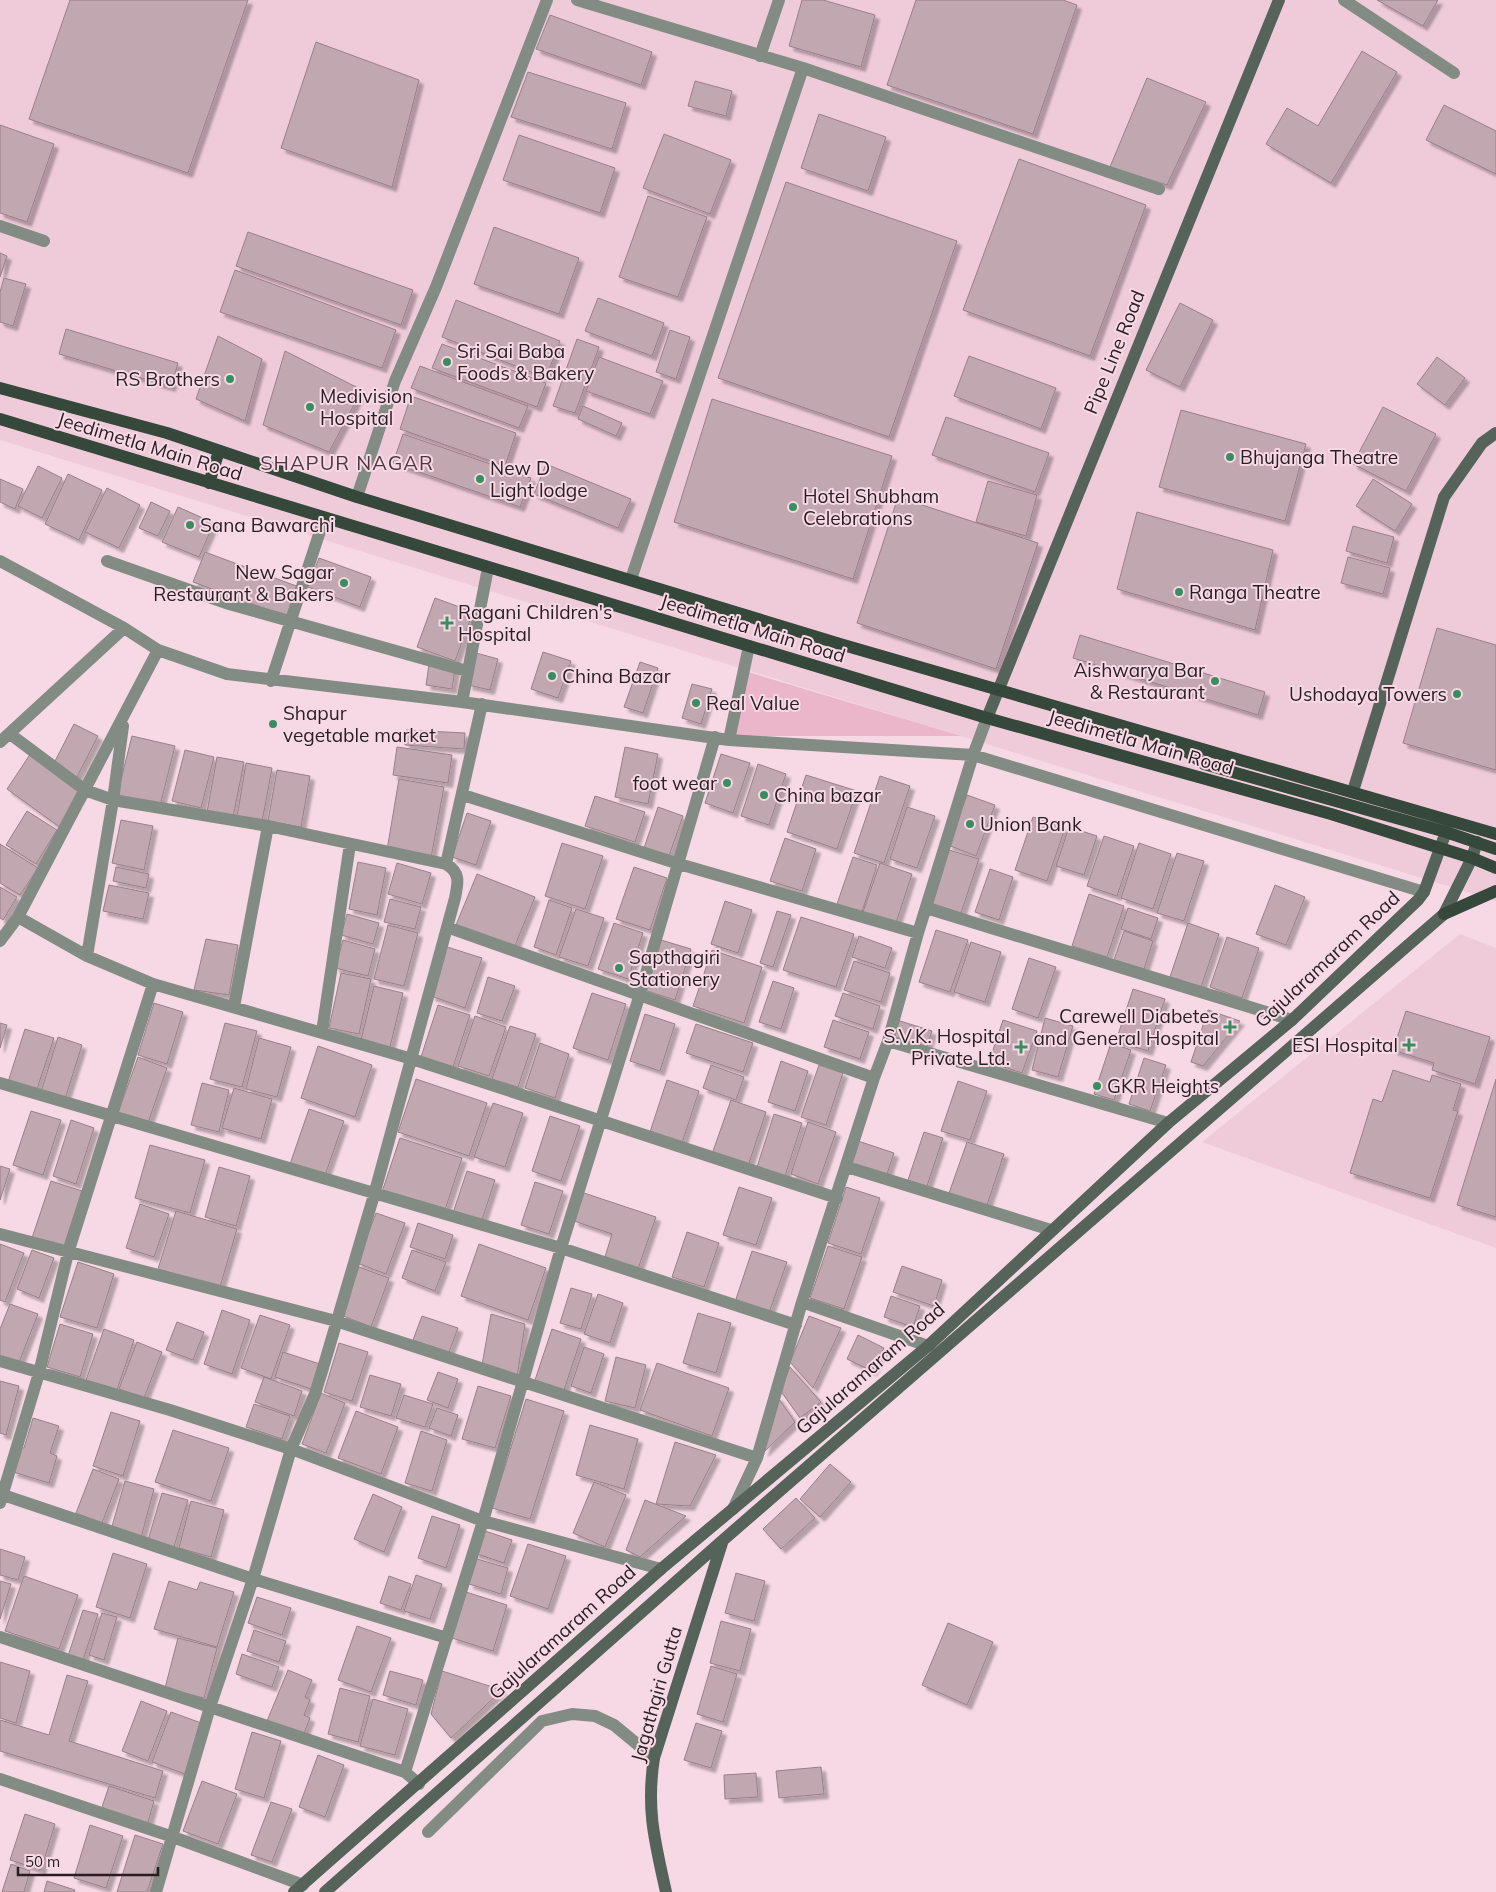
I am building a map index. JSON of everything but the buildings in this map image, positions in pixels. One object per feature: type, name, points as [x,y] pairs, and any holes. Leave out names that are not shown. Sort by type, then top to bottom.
[{"type":"main road","name":"Pipe Line Road","points":[[988,718],[1279,0]]},
{"type":"main road","name":"Jeedimetla Main Road","points":[[0,388],[167,433],[357,497],[998,690],[1353,791],[1496,834]]},
{"type":"main road","name":"Jeedimetla Main Road","points":[[0,419],[324,519],[988,718],[1330,814],[1472,858],[1496,868]]},
{"type":"main road","points":[[1353,791],[1444,497],[1482,443],[1496,433]]},
{"type":"main road","points":[[209,483],[220,451]]},
{"type":"main road","points":[[1170,740],[1204,764],[1446,832],[1496,849]]},
{"type":"main road","name":"Gajularamaram Road","points":[[299,1888],[419,1784],[660,1569],[928,1346],[1168,1123],[1292,1020],[1424,892],[1446,832]]},
{"type":"main road","name":"Gajularamaram Road","points":[[325,1892],[722,1541],[1444,914],[1472,858],[1477,842]]},
{"type":"main road","points":[[1444,914],[1496,891]]},
{"type":"main road","name":"Jagathgiri Gutta","points":[[666,1892],[651,1827],[650,1785],[654,1758],[733,1510]]},
{"type":"street","points":[[357,497],[395,381],[436,287],[547,0]]},
{"type":"street","points":[[577,0],[803,68],[1159,189]]},
{"type":"street","points":[[760,56],[779,0]]},
{"type":"street","points":[[1344,0],[1454,73]]},
{"type":"street","points":[[631,579],[803,68]]},
{"type":"street","points":[[0,226],[44,242]]},
{"type":"street","points":[[271,681],[324,519]]},
{"type":"street","points":[[0,561],[124,628],[158,650],[227,674],[271,681],[482,704],[729,740],[973,756],[1424,892]]},
{"type":"street","points":[[107,561],[229,604],[467,671]]},
{"type":"street","points":[[462,702],[488,568]]},
{"type":"street","points":[[0,742],[124,628]]},
{"type":"street","points":[[729,740],[749,646]]},
{"type":"street","points":[[0,941],[18,917],[158,650]]},
{"type":"street","points":[[446,864],[482,704]]},
{"type":"street","points":[[87,956],[113,800],[124,716]]},
{"type":"street","points":[[733,1510],[757,1458],[802,1302],[847,1167],[874,1078],[888,1041],[918,933],[973,756],[988,718]]},
{"type":"street","points":[[10,734],[84,790],[113,800],[268,826],[446,864],[455,870],[458,880],[374,1195],[315,1394],[291,1449],[253,1579],[210,1707],[156,1892]]},
{"type":"street","points":[[405,1772],[483,1521],[560,1248],[640,994],[715,737]]},
{"type":"street","points":[[463,795],[678,864],[918,933]]},
{"type":"street","points":[[234,1007],[268,826]]},
{"type":"street","points":[[322,1032],[350,844]]},
{"type":"street","points":[[926,908],[1292,1020]]},
{"type":"street","points":[[18,917],[87,956],[153,984],[412,1058],[837,1198]]},
{"type":"street","points":[[447,927],[874,1078]]},
{"type":"street","points":[[153,984],[68,1253],[39,1372],[1,1497],[253,1579],[447,1638]]},
{"type":"street","points":[[888,1041],[1168,1123]]},
{"type":"street","points":[[0,1083],[113,1115],[374,1195],[560,1248],[796,1325]]},
{"type":"street","points":[[847,1167],[1051,1230]]},
{"type":"street","points":[[0,1234],[336,1321],[757,1458]]},
{"type":"street","points":[[802,1302],[928,1346]]},
{"type":"street","points":[[0,1362],[170,1410],[291,1449],[483,1521],[660,1569]]},
{"type":"street","points":[[0,1637],[405,1772],[419,1784]]},
{"type":"street","points":[[428,1832],[542,1721],[572,1714],[595,1716],[614,1725],[654,1758]]},
{"type":"street","points":[[0,1779],[173,1837],[299,1888]]},
{"type":"shaded area","points":[[0,0],[1496,0],[1496,901],[0,440]]},
{"type":"shaded area","points":[[748,672],[961,736],[735,736]]},
{"type":"shaded area","name":"ESI Hospital","points":[[1460,934],[1496,948],[1496,1248],[1202,1142]]},
{"type":"place","name":"Sri Sai Baba Foods & Bakery","points":[[447,362]]},
{"type":"place","name":"RS Brothers","points":[[230,379]]},
{"type":"place","name":"Medivision Hospital","points":[[310,407]]},
{"type":"place","name":"Bhujanga Theatre","points":[[1230,457]]},
{"type":"place","name":"New D Light lodge","points":[[480,479]]},
{"type":"place","name":"Hotel Shubham Celebrations","points":[[793,507]]},
{"type":"place","name":"Sana Bawarchi","points":[[190,525]]},
{"type":"place","name":"New Sagar Restaurant & Bakers","points":[[344,583]]},
{"type":"place","name":"Ranga Theatre","points":[[1179,592]]},
{"type":"place","name":"Ragani Children's Hospital","points":[[447,623]]},
{"type":"place","name":"China Bazar","points":[[552,676]]},
{"type":"place","name":"Aishwarya Bar & Restaurant","points":[[1215,681]]},
{"type":"place","name":"Ushodaya Towers","points":[[1457,694]]},
{"type":"place","name":"Real Value","points":[[696,703]]},
{"type":"place","name":"Shapur vegetable market","points":[[273,724]]},
{"type":"place","name":"foot wear","points":[[727,783]]},
{"type":"place","name":"China bazar","points":[[764,795]]},
{"type":"place","name":"Union Bank","points":[[970,824]]},
{"type":"place","name":"Sapthagiri Stationery","points":[[619,968]]},
{"type":"place","name":"Carewell Diabetes and General Hospital","points":[[1230,1027]]},
{"type":"place","name":"ESI Hospital","points":[[1409,1045]]},
{"type":"place","name":"S.V.K. Hospital Private Ltd.","points":[[1021,1047]]},
{"type":"place","name":"GKR Heights","points":[[1097,1086]]},
{"type":"district","name":"SHAPUR NAGAR","points":[[347,463]]}]
